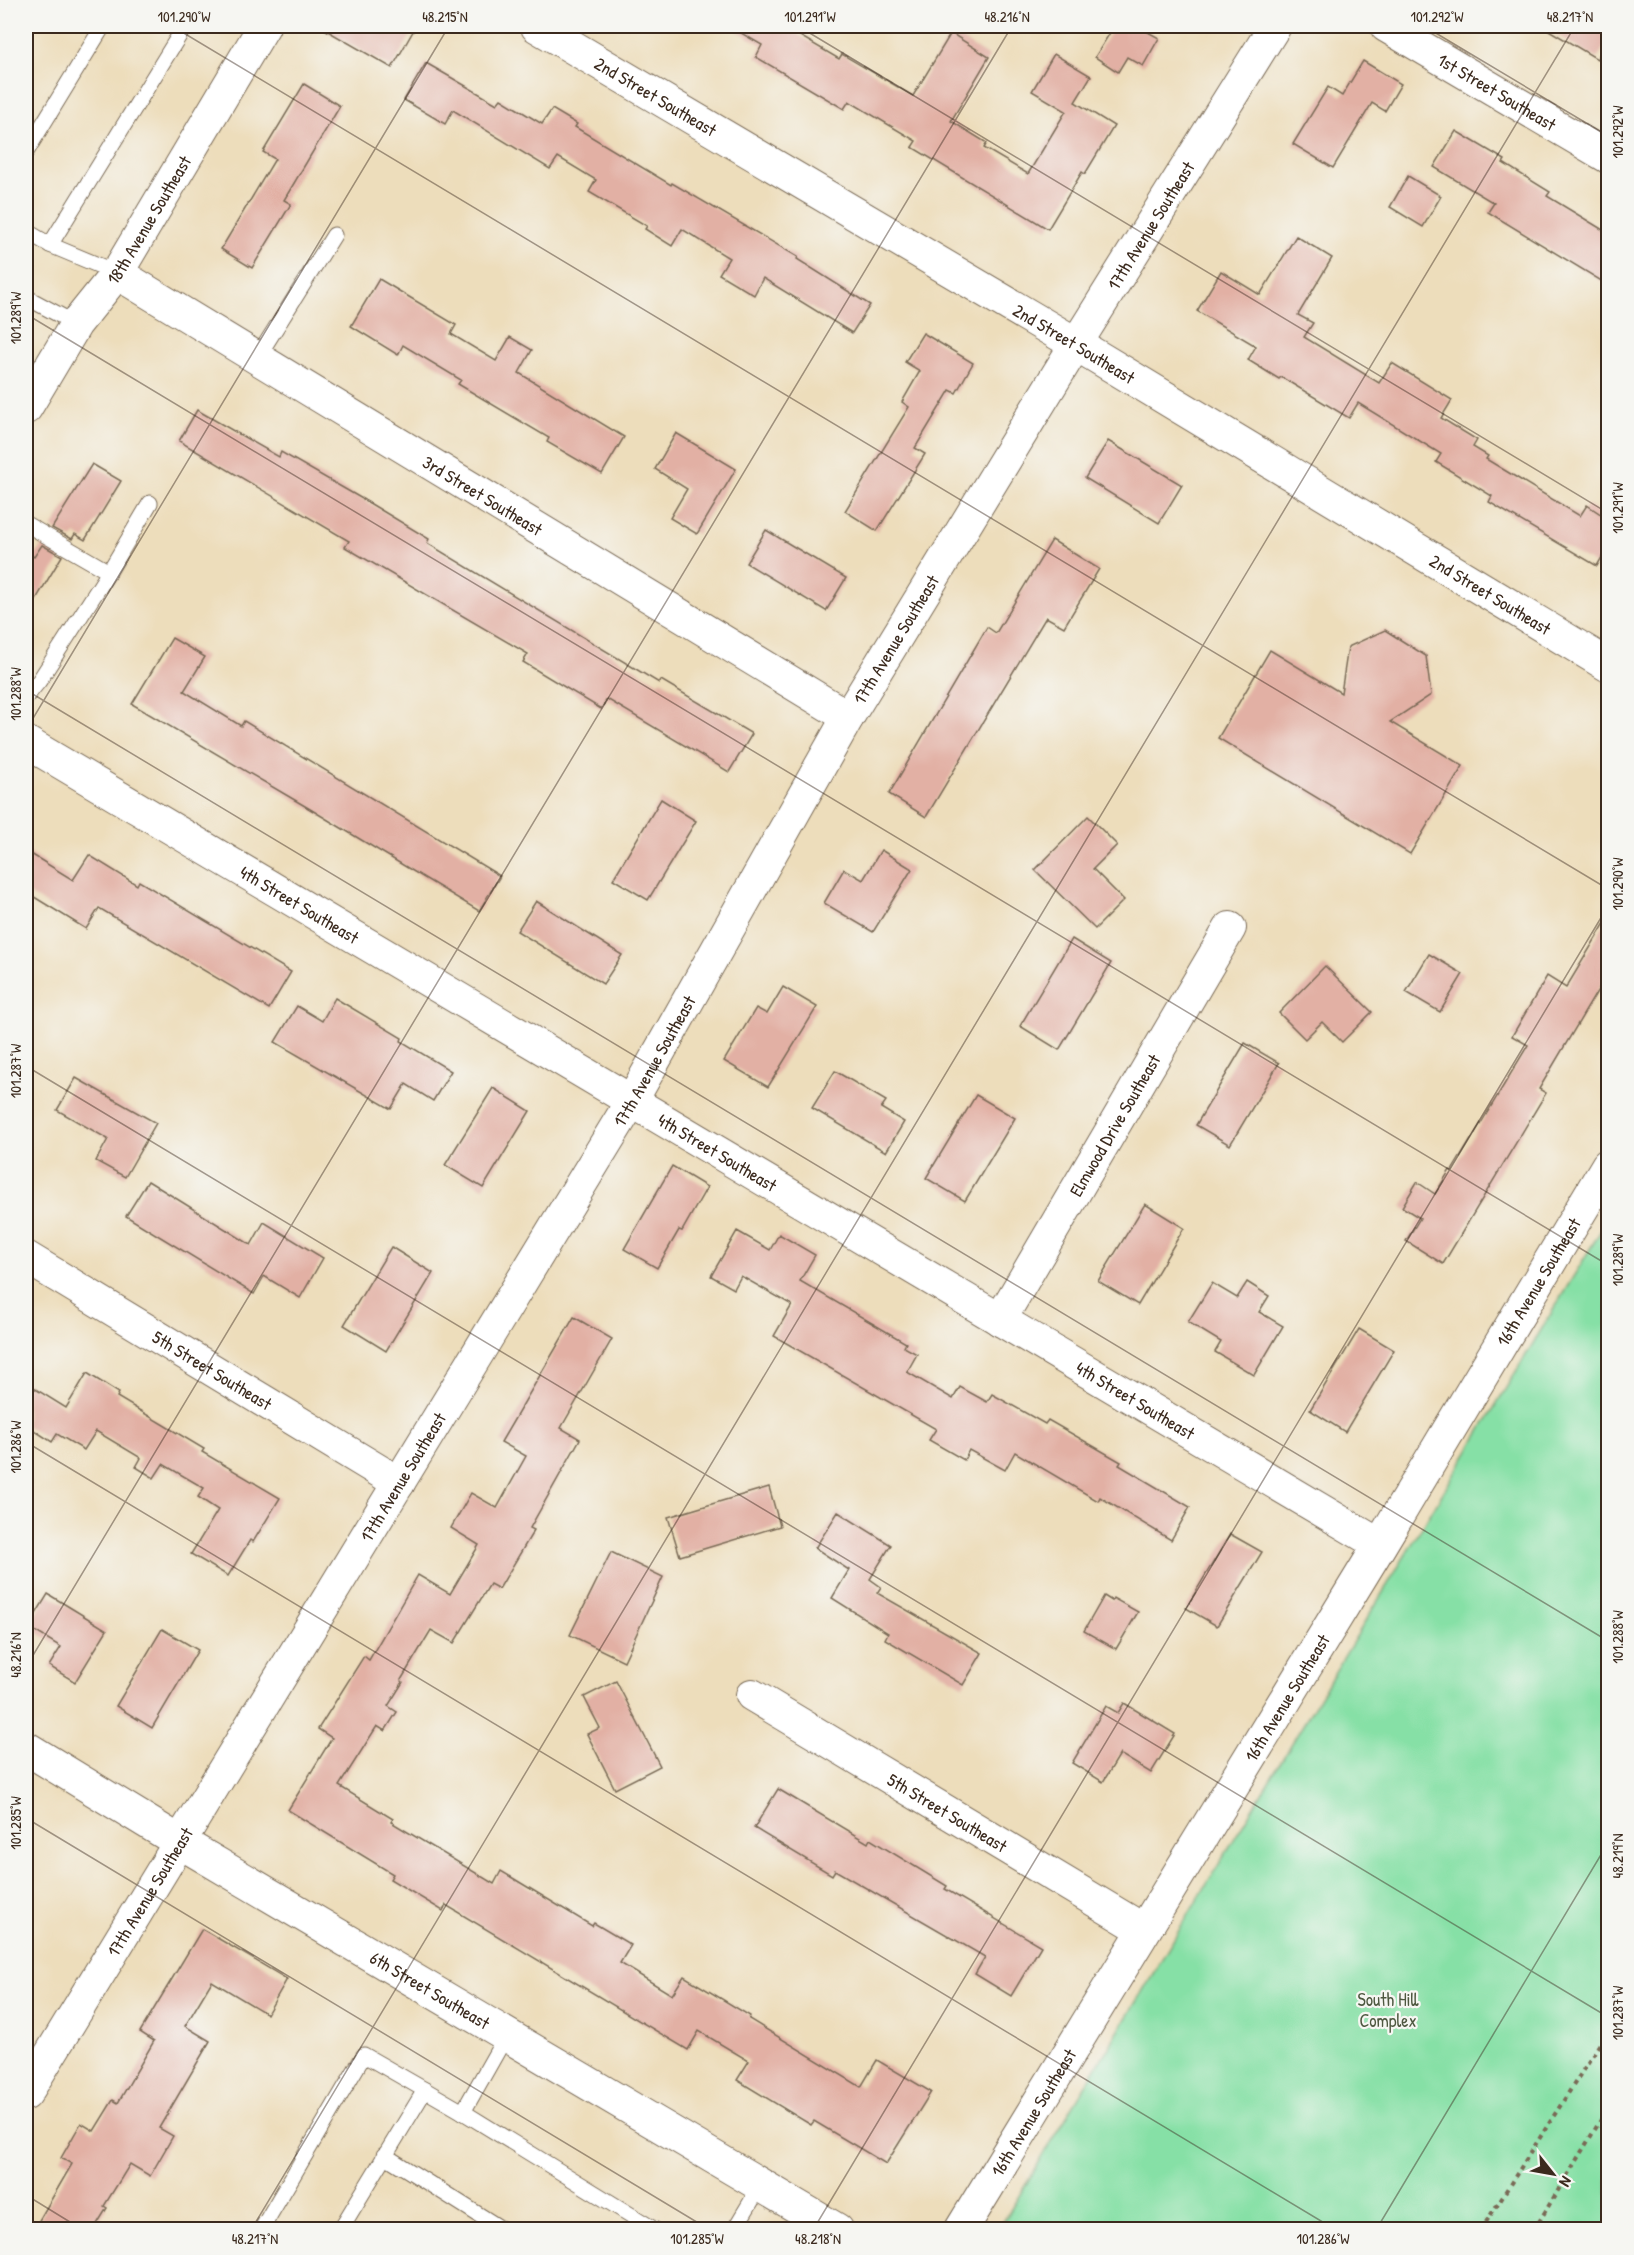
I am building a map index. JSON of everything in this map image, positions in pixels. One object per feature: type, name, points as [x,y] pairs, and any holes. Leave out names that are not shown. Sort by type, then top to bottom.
[{"type":"street","name":"18th Avenue Southeast","points":[[26,408],[76,324],[117,273],[264,26]]},
{"type":"street","name":"2nd Street Southeast","points":[[537,26],[1076,344],[1608,665]]},
{"type":"street","name":"17th Avenue Southeast","points":[[26,2094],[631,1102],[848,717],[1076,344],[1275,26]]},
{"type":"street","name":"1st Street Southeast","points":[[1386,26],[1608,157]]},
{"type":"street","name":"3rd Street Southeast","points":[[117,273],[848,717]]},
{"type":"street","name":"4th Street Southeast","points":[[26,742],[1380,1545]]},
{"type":"street","name":"Elmwood Drive Southeast","points":[[1000,1320],[1230,928]]},
{"type":"street","name":"16th Avenue Southeast","points":[[961,2229],[1380,1545],[1608,1165]]},
{"type":"street","name":"5th Street Southeast","points":[[26,1257],[399,1483]]},
{"type":"street","name":"5th Street Southeast","points":[[752,1695],[1144,1930]]},
{"type":"street","name":"6th Street Southeast","points":[[26,1748],[180,1842],[837,2229]]},
{"type":"lane","points":[[26,152],[103,26]]},
{"type":"lane","points":[[50,245],[185,26]]},
{"type":"lane","points":[[26,231],[50,245],[117,273]]},
{"type":"lane","points":[[257,358],[334,236]]},
{"type":"lane","points":[[26,297],[76,324]]},
{"type":"lane","points":[[26,697],[39,681],[109,572],[150,503]]},
{"type":"lane","points":[[26,524],[109,572]]},
{"type":"lane","points":[[464,2112],[507,2034]]},
{"type":"lane","points":[[261,2229],[364,2055],[464,2112],[655,2229]]},
{"type":"lane","points":[[340,2229],[425,2090]]},
{"type":"lane","points":[[384,2155],[503,2229]]},
{"type":"lane","points":[[734,2229],[761,2185]]},
{"type":"path","points":[[1481,2229],[1608,2031]]},
{"type":"path","points":[[1534,2229],[1608,2108]]},
{"type":"green space","name":"South Hill Complex","points":[[1608,1219],[1608,2229],[999,2229]]},
{"type":"building","points":[[319,26],[416,26],[392,68]]},
{"type":"building","points":[[729,26],[783,26],[839,59],[842,54],[913,96],[951,33],[989,57],[951,121],[987,143],[984,148],[1028,174],[1066,111],[1032,91],[1054,54],[1091,76],[1075,102],[1114,126],[1085,174],[1082,172],[1048,229],[912,147],[916,141],[849,101],[844,109],[756,57],[762,45]]},
{"type":"building","points":[[1114,26],[1137,26],[1159,38],[1143,66],[1127,57],[1118,72],[1095,57]]},
{"type":"building","points":[[1542,26],[1608,26],[1608,40],[1597,59]]},
{"type":"building","points":[[1363,61],[1401,84],[1385,111],[1372,103],[1333,168],[1293,144],[1328,87],[1342,96]]},
{"type":"building","points":[[426,63],[497,104],[501,99],[542,124],[552,109],[577,124],[575,127],[798,257],[797,259],[870,305],[852,333],[763,278],[754,295],[719,274],[729,258],[682,229],[672,246],[645,229],[647,226],[589,192],[596,180],[558,157],[550,169],[453,110],[445,124],[404,100]]},
{"type":"building","points":[[304,84],[340,106],[284,200],[291,204],[252,268],[221,249],[275,159],[263,152]]},
{"type":"building","points":[[1456,131],[1505,160],[1503,163],[1550,192],[1547,196],[1608,233],[1608,285],[1488,212],[1494,203],[1434,167]]},
{"type":"building","points":[[1408,176],[1441,196],[1423,227],[1390,207]]},
{"type":"building","points":[[1296,236],[1332,258],[1298,315],[1313,323],[1304,337],[1379,383],[1392,363],[1452,400],[1441,418],[1477,440],[1473,447],[1488,456],[1486,459],[1580,516],[1587,505],[1608,519],[1608,547],[1597,566],[1489,502],[1492,496],[1436,462],[1441,454],[1358,403],[1349,418],[1248,360],[1256,346],[1197,311],[1221,271],[1260,295]]},
{"type":"building","points":[[379,279],[456,325],[451,334],[496,361],[510,337],[532,350],[519,373],[624,437],[602,474],[547,442],[549,438],[458,384],[461,380],[403,345],[398,355],[351,326]]},
{"type":"building","points":[[923,333],[973,363],[956,393],[950,390],[915,448],[925,454],[877,531],[845,511],[909,407],[902,402],[920,371],[905,362]]},
{"type":"building","points":[[197,410],[279,457],[281,452],[371,504],[429,539],[427,543],[659,683],[661,680],[752,734],[729,772],[607,699],[601,709],[523,662],[528,654],[345,547],[349,541],[179,441]]},
{"type":"building","points":[[676,433],[736,469],[697,534],[670,518],[687,489],[655,469]]},
{"type":"building","points":[[1108,441],[1182,485],[1159,523],[1085,478]]},
{"type":"building","points":[[92,464],[121,481],[85,540],[75,534],[72,539],[52,528]]},
{"type":"building","points":[[766,530],[846,578],[826,611],[746,563]]},
{"type":"building","points":[[1052,540],[1099,569],[1064,627],[1046,617],[926,817],[889,794],[987,627],[996,633]]},
{"type":"building","points":[[42,545],[62,556],[26,616],[26,552],[34,557]]},
{"type":"building","points":[[1385,630],[1426,656],[1431,695],[1390,722],[1463,766],[1410,854],[1218,738],[1270,650],[1341,693],[1348,647]]},
{"type":"building","points":[[172,638],[205,657],[184,691],[241,726],[244,721],[500,876],[479,911],[132,704]]},
{"type":"building","points":[[661,799],[696,821],[648,900],[613,879]]},
{"type":"building","points":[[1088,816],[1117,845],[1093,869],[1124,900],[1095,929],[1035,870]]},
{"type":"building","points":[[881,850],[912,869],[873,932],[824,903],[844,869],[863,880]]},
{"type":"building","points":[[26,851],[73,880],[89,855],[137,885],[139,881],[291,972],[269,1009],[99,908],[86,929],[26,892]]},
{"type":"building","points":[[536,901],[622,955],[603,984],[517,931]]},
{"type":"building","points":[[1608,918],[1608,973],[1539,1089],[1546,1093],[1443,1264],[1406,1241],[1420,1218],[1402,1207],[1417,1182],[1435,1194],[1450,1170],[1452,1171],[1528,1045],[1512,1036],[1547,976],[1566,988]]},
{"type":"building","points":[[1072,939],[1111,963],[1059,1050],[1020,1026]]},
{"type":"building","points":[[1429,954],[1463,974],[1440,1012],[1406,992]]},
{"type":"building","points":[[1325,966],[1372,1012],[1342,1042],[1322,1022],[1305,1039],[1279,1013]]},
{"type":"building","points":[[783,987],[817,1007],[768,1087],[724,1061],[756,1008],[767,1014]]},
{"type":"building","points":[[335,998],[402,1038],[401,1041],[451,1071],[433,1101],[406,1084],[391,1109],[275,1042],[297,1006],[322,1021]]},
{"type":"building","points":[[1245,1043],[1279,1063],[1230,1145],[1196,1125]]},
{"type":"building","points":[[835,1071],[886,1101],[881,1108],[904,1122],[886,1152],[812,1108]]},
{"type":"building","points":[[76,1078],[156,1123],[125,1177],[96,1161],[108,1139],[57,1110]]},
{"type":"building","points":[[493,1088],[530,1111],[483,1188],[445,1165]]},
{"type":"building","points":[[976,1095],[1015,1118],[965,1201],[926,1178]]},
{"type":"building","points":[[672,1166],[707,1187],[682,1231],[679,1230],[657,1268],[624,1249]]},
{"type":"building","points":[[148,1181],[251,1245],[264,1222],[323,1258],[300,1298],[264,1276],[254,1294],[126,1216]]},
{"type":"building","points":[[1145,1204],[1184,1228],[1138,1305],[1098,1281]]},
{"type":"building","points":[[737,1231],[770,1250],[779,1234],[815,1255],[800,1281],[906,1343],[904,1347],[917,1354],[907,1372],[953,1399],[960,1387],[987,1402],[992,1394],[1045,1424],[1048,1420],[1121,1462],[1119,1465],[1190,1507],[1171,1540],[1100,1497],[1098,1501],[1015,1452],[1005,1470],[969,1450],[964,1460],[929,1440],[936,1429],[774,1336],[792,1305],[741,1276],[734,1289],[711,1276]]},
{"type":"building","points":[[391,1247],[433,1273],[386,1351],[344,1325]]},
{"type":"building","points":[[1247,1282],[1269,1296],[1259,1312],[1283,1326],[1254,1375],[1215,1352],[1221,1342],[1188,1322],[1212,1283],[1237,1298]]},
{"type":"building","points":[[574,1317],[612,1339],[561,1428],[580,1439],[530,1528],[534,1530],[499,1589],[490,1584],[454,1643],[431,1630],[388,1706],[397,1712],[385,1731],[377,1726],[339,1786],[393,1819],[391,1822],[494,1884],[501,1871],[592,1926],[594,1923],[631,1945],[620,1963],[672,1995],[684,1976],[750,2016],[749,2019],[861,2087],[877,2060],[931,2092],[886,2164],[814,2121],[811,2125],[737,2080],[749,2061],[699,2031],[688,2050],[446,1905],[443,1911],[390,1879],[393,1874],[288,1810],[332,1738],[318,1729],[364,1656],[369,1660],[418,1575],[450,1594],[479,1545],[451,1528],[471,1493],[497,1508],[526,1456],[501,1442]]},
{"type":"building","points":[[1359,1329],[1394,1350],[1345,1432],[1310,1410]]},
{"type":"building","points":[[87,1373],[119,1393],[117,1397],[204,1449],[202,1452],[280,1498],[253,1542],[250,1540],[228,1576],[191,1554],[218,1510],[198,1497],[204,1488],[163,1464],[154,1478],[136,1467],[141,1458],[96,1431],[84,1450],[57,1434],[52,1442],[26,1425],[26,1383],[66,1408]]},
{"type":"building","points":[[769,1487],[780,1526],[680,1556],[668,1517]]},
{"type":"building","points":[[838,1512],[891,1545],[870,1579],[881,1587],[877,1593],[982,1653],[963,1685],[885,1639],[888,1633],[832,1598],[849,1570],[815,1548]]},
{"type":"building","points":[[1230,1534],[1262,1552],[1217,1626],[1186,1608]]},
{"type":"building","points":[[611,1552],[663,1577],[624,1661],[570,1635]]},
{"type":"building","points":[[48,1594],[107,1630],[75,1682],[49,1666],[61,1647],[28,1627]]},
{"type":"building","points":[[1104,1596],[1112,1601],[1113,1598],[1138,1612],[1116,1649],[1084,1631]]},
{"type":"building","points":[[162,1629],[198,1650],[152,1728],[116,1706]]},
{"type":"building","points":[[616,1681],[660,1766],[615,1789],[587,1734],[600,1728],[584,1697]]},
{"type":"building","points":[[1124,1703],[1175,1734],[1151,1773],[1120,1754],[1103,1782],[1072,1763],[1106,1706],[1118,1713]]},
{"type":"building","points":[[778,1789],[868,1843],[870,1839],[947,1886],[945,1889],[1041,1946],[1011,1996],[975,1974],[985,1957],[835,1870],[832,1875],[754,1828]]},
{"type":"building","points":[[202,1929],[287,1979],[267,2014],[212,1981],[185,2026],[210,2041],[159,2128],[173,2136],[150,2176],[130,2164],[104,2206],[107,2208],[94,2229],[34,2229],[72,2164],[61,2158],[81,2123],[94,2131],[113,2100],[118,2103],[154,2041],[140,2032]]}]
